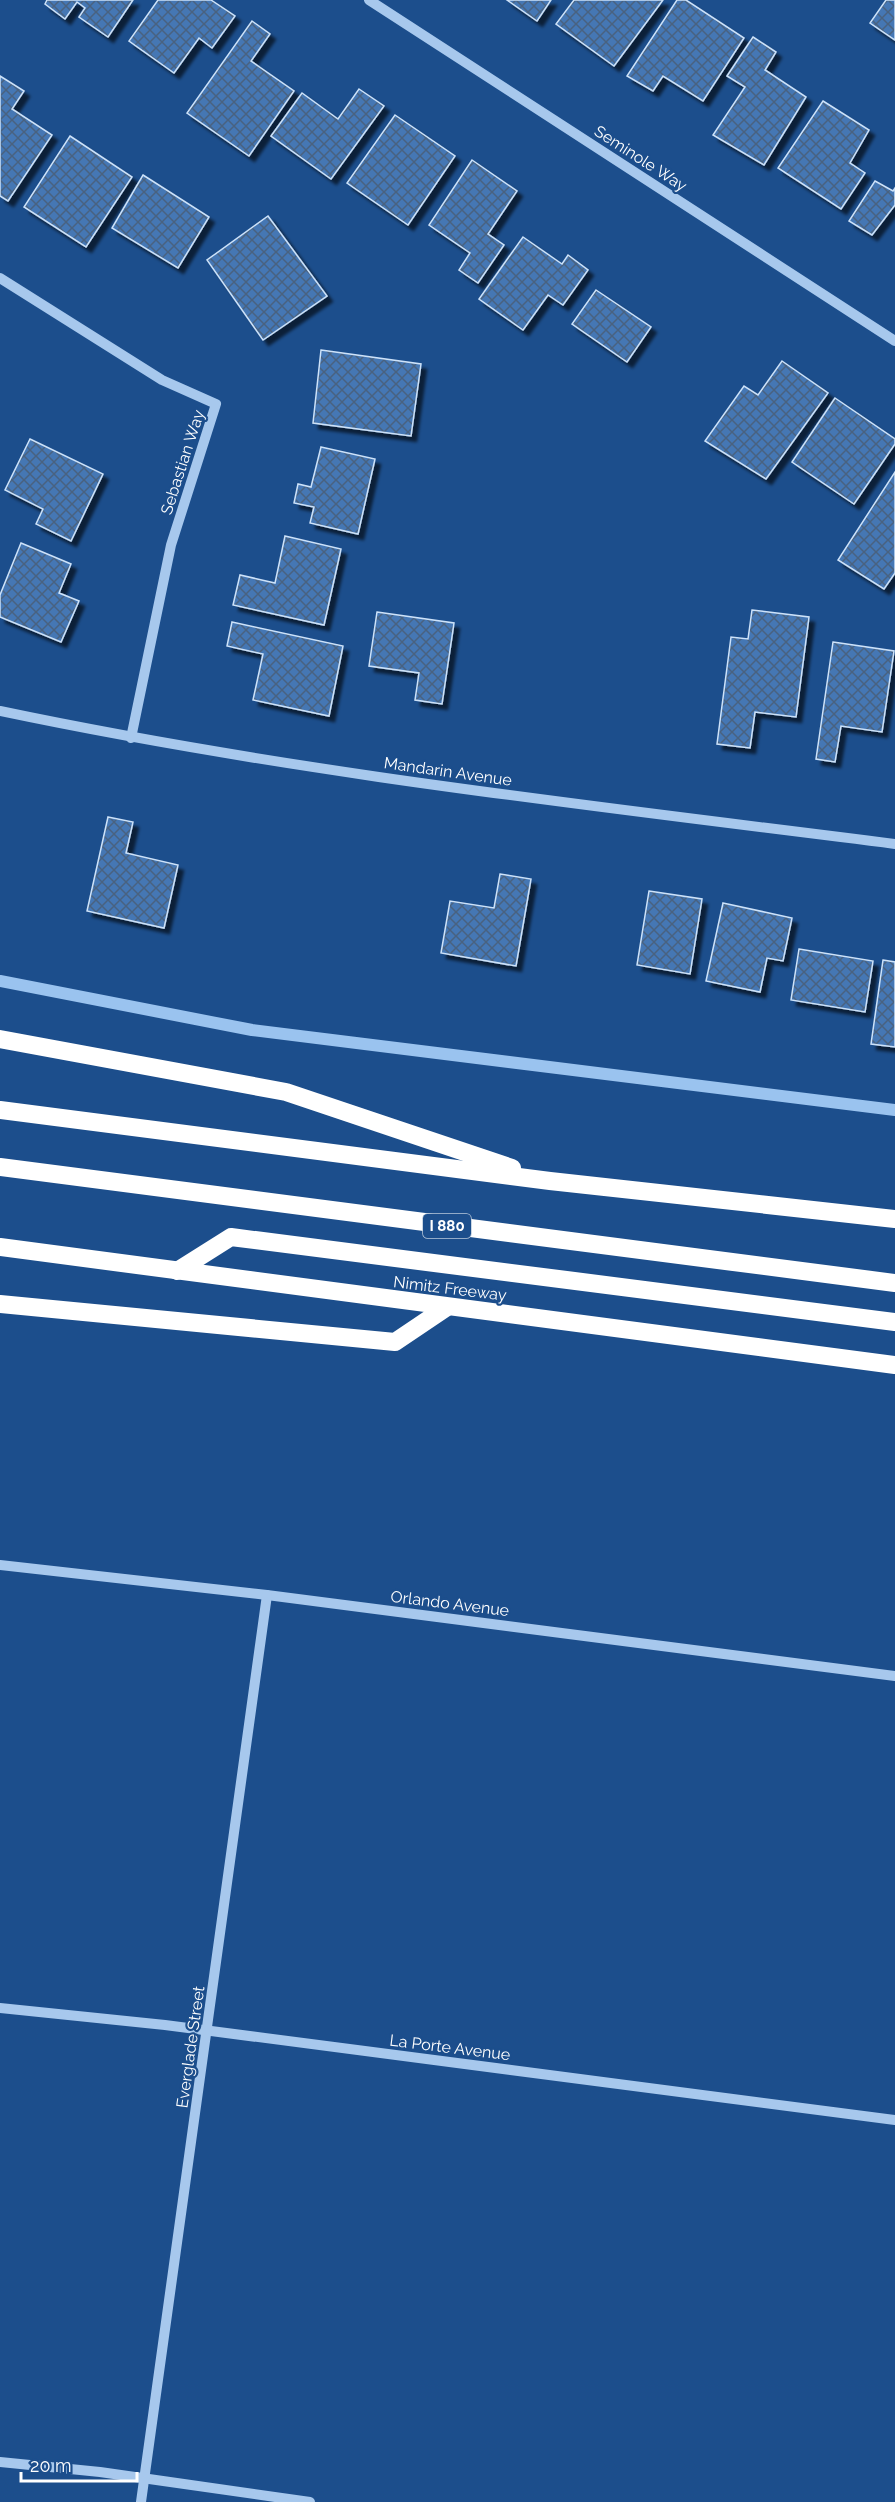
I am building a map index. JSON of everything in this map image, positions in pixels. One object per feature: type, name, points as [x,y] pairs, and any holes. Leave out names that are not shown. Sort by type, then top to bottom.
[{"type":"highway","points":[[0,1039],[286,1092],[550,1181]]},
{"type":"highway","points":[[0,1110],[550,1181],[895,1219]]},
{"type":"highway","name":"I 880","points":[[0,1167],[895,1282]]},
{"type":"highway","name":"I 880","points":[[177,1271],[231,1237],[895,1323]]},
{"type":"highway","name":"Nimitz Freeway","points":[[0,1247],[895,1365]]},
{"type":"highway","points":[[0,1304],[395,1342],[447,1307]]},
{"type":"street","name":"Seminole Way","points":[[369,0],[895,341]]},
{"type":"street","name":"Sebastian Way","points":[[0,278],[162,380],[216,404],[171,545],[130,738]]},
{"type":"street","name":"Mandarin Avenue","points":[[0,711],[130,738],[469,790],[895,844]]},
{"type":"street","name":"Orlando Avenue","points":[[0,1565],[267,1595],[895,1676]]},
{"type":"street","name":"Everglade Street","points":[[141,2502],[267,1595]]},
{"type":"street","name":"La Porte Avenue","points":[[0,2008],[208,2030],[895,2120]]},
{"type":"street","points":[[0,2462],[310,2502]]},
{"type":"building","points":[[47,0],[133,0],[108,37],[79,17],[85,8],[77,2],[65,19],[45,4]]},
{"type":"building","points":[[158,0],[211,0],[235,16],[212,48],[199,38],[174,73],[129,41]]},
{"type":"building","points":[[507,0],[551,0],[537,21]]},
{"type":"building","points":[[574,0],[663,0],[614,66],[556,24]]},
{"type":"building","points":[[677,0],[686,0],[744,38],[703,101],[663,76],[653,91],[627,76]]},
{"type":"building","points":[[886,0],[895,0],[895,40],[870,23]]},
{"type":"building","points":[[252,21],[270,34],[251,61],[294,91],[249,156],[187,113]]},
{"type":"building","points":[[753,37],[776,52],[765,70],[806,97],[764,165],[713,135],[745,87],[727,76]]},
{"type":"building","points":[[0,76],[24,91],[12,109],[52,135],[8,201],[0,196]]},
{"type":"building","points":[[359,89],[384,106],[331,179],[271,136],[302,93],[338,119]]},
{"type":"building","points":[[823,101],[869,130],[850,163],[865,173],[841,209],[778,168]]},
{"type":"building","points":[[395,115],[455,156],[408,225],[347,183]]},
{"type":"building","points":[[70,136],[132,177],[86,247],[24,207]]},
{"type":"building","points":[[472,160],[517,191],[488,234],[504,245],[478,283],[459,270],[470,253],[429,225]]},
{"type":"building","points":[[143,175],[209,217],[178,268],[112,228]]},
{"type":"building","points":[[875,181],[893,191],[895,188],[895,205],[872,235],[849,221]]},
{"type":"building","points":[[268,216],[327,296],[263,340],[207,260]]},
{"type":"building","points":[[523,237],[562,264],[568,255],[588,270],[563,305],[548,295],[523,330],[479,299]]},
{"type":"building","points":[[596,290],[651,327],[627,362],[572,324]]},
{"type":"building","points":[[321,350],[421,364],[411,436],[313,423]]},
{"type":"building","points":[[782,361],[828,393],[766,479],[705,441],[744,386],[758,395]]},
{"type":"building","points":[[835,398],[895,439],[895,444],[854,504],[792,462]]},
{"type":"building","points":[[30,439],[103,474],[71,541],[36,524],[43,509],[5,490]]},
{"type":"building","points":[[321,447],[375,459],[358,534],[310,523],[314,507],[294,503],[298,484],[311,487]]},
{"type":"building","points":[[895,472],[895,573],[884,589],[838,560]]},
{"type":"building","points":[[285,536],[341,549],[324,625],[233,605],[240,575],[275,583]]},
{"type":"building","points":[[21,543],[71,564],[59,593],[79,601],[61,642],[0,617],[0,595]]},
{"type":"building","points":[[752,610],[809,617],[796,717],[755,712],[750,748],[717,744],[731,637],[748,639]]},
{"type":"building","points":[[377,612],[454,623],[442,704],[415,700],[419,673],[369,666]]},
{"type":"building","points":[[232,622],[343,646],[329,716],[253,700],[263,654],[227,646]]},
{"type":"building","points":[[833,642],[894,651],[882,732],[841,726],[835,762],[816,759]]},
{"type":"building","points":[[108,817],[133,822],[126,853],[178,865],[164,928],[87,911]]},
{"type":"building","points":[[500,874],[531,879],[516,966],[441,953],[450,901],[494,908]]},
{"type":"building","points":[[649,891],[702,899],[690,974],[637,965]]},
{"type":"building","points":[[723,903],[792,918],[783,961],[767,958],[760,992],[706,981]]},
{"type":"building","points":[[799,949],[873,961],[865,1012],[791,1000]]},
{"type":"building","points":[[883,960],[895,962],[895,1047],[871,1044]]},
{"type":"waterway","points":[[0,981],[252,1030],[895,1110]]}]
